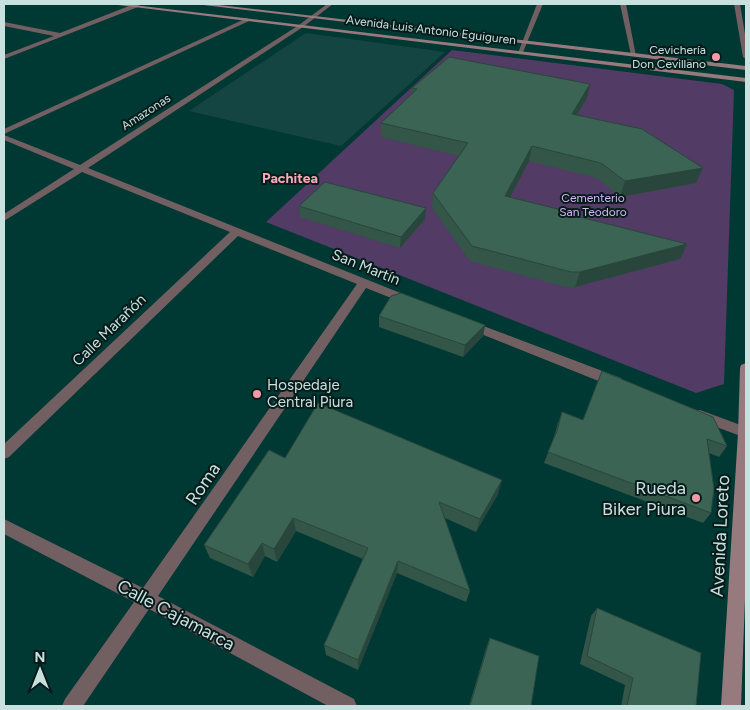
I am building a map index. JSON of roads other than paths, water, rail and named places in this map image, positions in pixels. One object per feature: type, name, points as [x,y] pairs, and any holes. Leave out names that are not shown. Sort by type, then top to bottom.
[{"type":"main road","name":"Avenida Luis Antonio Eguiguren","points":[[113,4],[136,5],[746,80]]},
{"type":"main road","name":"Avenida Luis Antonio Eguiguren","points":[[198,4],[746,68]]},
{"type":"main road","name":"Avenida Loreto","points":[[731,706],[746,433],[746,368]]},
{"type":"street","name":"Amazonas","points":[[4,218],[301,26],[330,4]]},
{"type":"street","points":[[520,52],[540,4]]},
{"type":"street","points":[[623,4],[634,55]]},
{"type":"street","points":[[737,4],[746,57]]},
{"type":"street","points":[[4,57],[136,5]]},
{"type":"street","points":[[4,132],[247,20]]},
{"type":"street","points":[[4,24],[61,35]]},
{"type":"street","name":"San Martín","points":[[4,137],[418,304]]},
{"type":"street","name":"Calle Marañón","points":[[4,453],[237,231]]},
{"type":"street","name":"Roma","points":[[72,706],[364,283]]},
{"type":"street","points":[[455,319],[627,387]]},
{"type":"street","points":[[691,412],[746,433]]},
{"type":"street","name":"Calle Cajamarca","points":[[4,526],[147,599],[347,706]]},
{"type":"place","name":"Cevichería Don Cevillano","points":[[716,57]]},
{"type":"place","name":"Hospedaje Central Piura","points":[[257,394]]},
{"type":"place","name":"Rueda Biker Piura","points":[[696,498]]},
{"type":"district","name":"Pachitea","points":[[290,178]]},
{"type":"park label","name":"Cementerio San Teodoro","points":[[593,205]]}]
